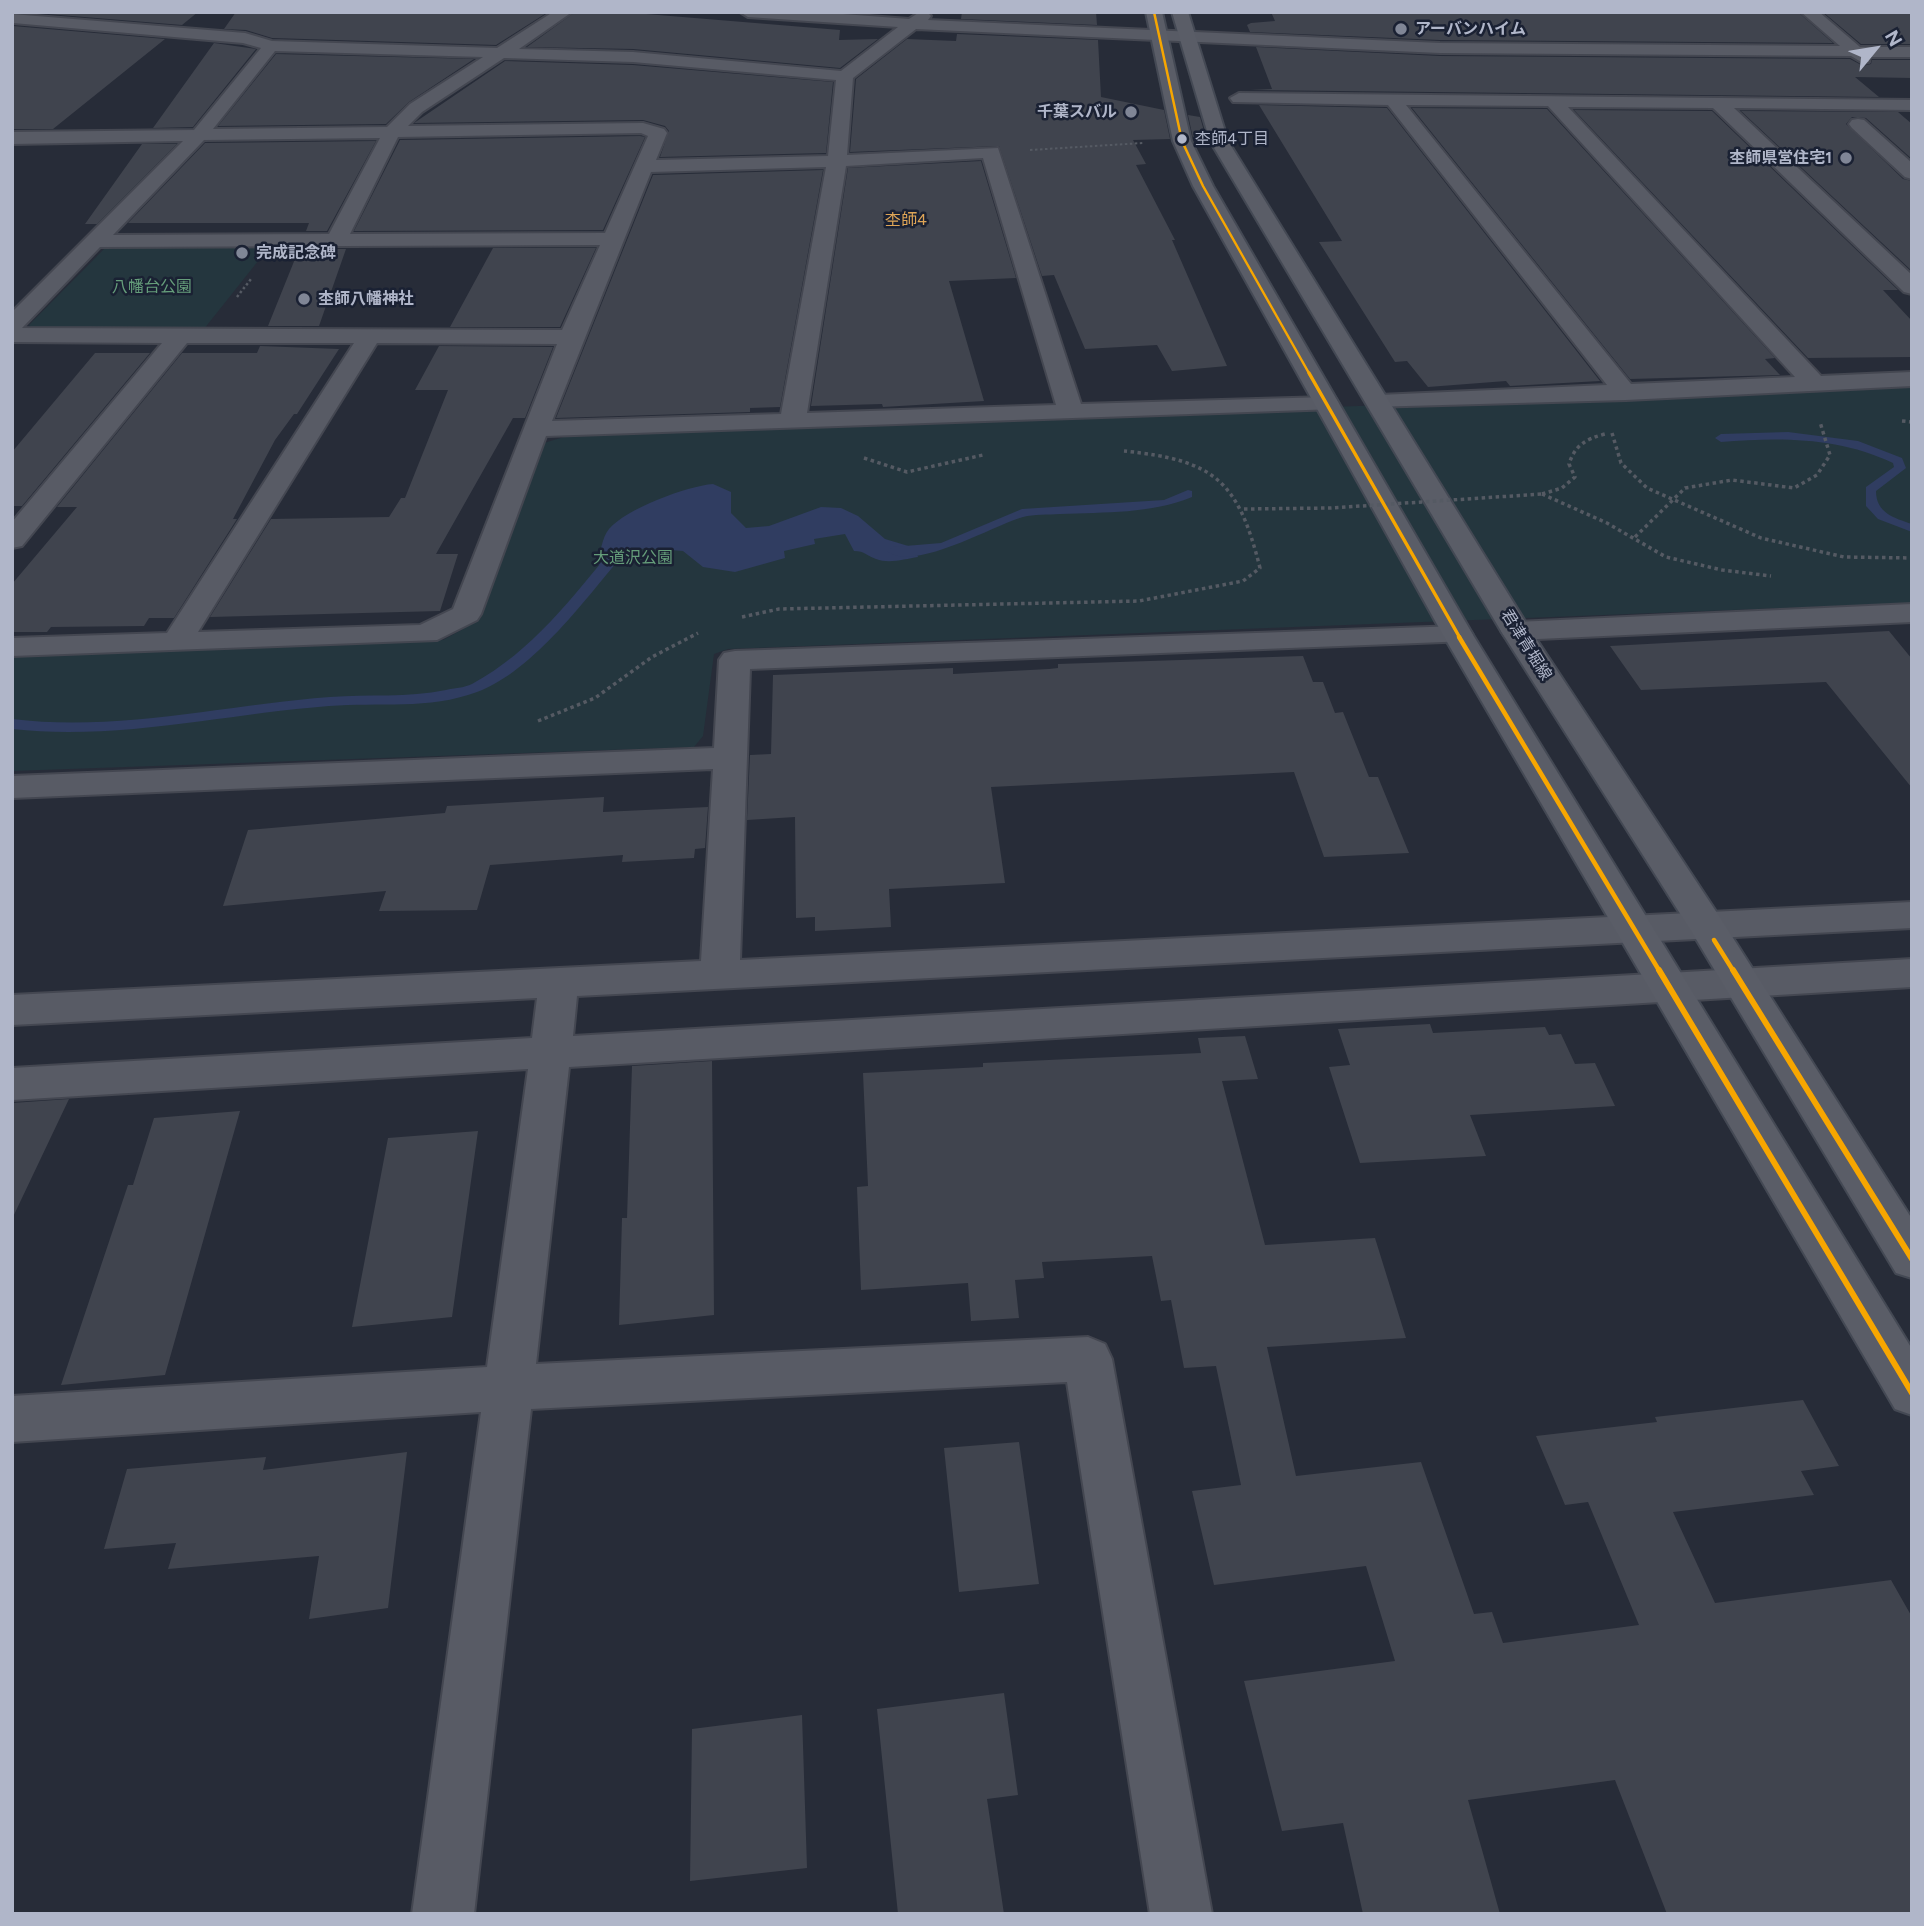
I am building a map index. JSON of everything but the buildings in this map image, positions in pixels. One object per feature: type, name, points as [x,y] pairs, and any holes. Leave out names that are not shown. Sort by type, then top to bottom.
[{"type":"main road","name":"君津青堀線","points":[[1169,24],[1219,141],[1516,631],[1706,925],[1912,1259]]},
{"type":"main road","points":[[1169,24],[1182,141],[1203,186],[1458,635],[1637,929],[1912,1393]]},
{"type":"street","points":[[12,18],[26,12]]},
{"type":"street","points":[[335,240],[392,132],[416,108],[498,52],[564,12]]},
{"type":"street","points":[[748,12],[1169,24],[1440,48],[1912,52]]},
{"type":"street","points":[[1809,12],[1874,67]]},
{"type":"street","points":[[155,30],[204,16]]},
{"type":"street","points":[[12,18],[245,38],[271,46],[633,57],[845,76],[921,18]]},
{"type":"street","points":[[12,325],[199,135],[271,46]]},
{"type":"street","points":[[793,419],[837,161],[845,76]]},
{"type":"street","points":[[1893,83],[1912,99]]},
{"type":"street","points":[[1239,98],[1912,105]]},
{"type":"street","points":[[1393,100],[1626,393]]},
{"type":"street","points":[[1553,101],[1815,384]]},
{"type":"street","points":[[1718,103],[1912,287]]},
{"type":"street","points":[[1858,124],[1912,173]]},
{"type":"street","points":[[12,138],[643,128],[658,133],[571,337],[466,614],[426,634],[12,647]]},
{"type":"street","points":[[644,166],[837,161],[990,152],[1072,412]]},
{"type":"street","points":[[97,241],[613,239]]},
{"type":"street","points":[[12,335],[571,337]]},
{"type":"street","points":[[12,540],[193,336]]},
{"type":"street","points":[[176,642],[370,336]]},
{"type":"street","points":[[1379,402],[1912,379]]},
{"type":"street","points":[[535,429],[1327,404]]},
{"type":"street","points":[[1516,631],[1912,613]]},
{"type":"street","points":[[720,975],[734,660],[1458,635]]},
{"type":"street","points":[[12,788],[730,758]]},
{"type":"street","points":[[12,1010],[1912,915]]},
{"type":"street","points":[[12,1084],[1912,974]]},
{"type":"street","points":[[443,1914],[559,983]]},
{"type":"street","points":[[12,1419],[508,1388],[1088,1359],[1181,1914]]},
{"type":"path","points":[[990,152],[1154,143]]},
{"type":"path","points":[[193,336],[282,240]]},
{"type":"path","points":[[1635,537],[1685,488],[1732,480],[1794,488],[1816,475],[1830,455],[1831,448],[1818,418]]},
{"type":"path","points":[[1612,433],[1617,454],[1628,473],[1647,488],[1671,500],[1781,545],[1844,557],[1912,558]]},
{"type":"path","points":[[1244,509],[1331,508],[1542,494],[1635,537],[1665,557],[1723,570],[1781,578]]},
{"type":"green space","name":"八幡台公園","points":[[118,245],[270,246],[204,329],[32,329],[29,325],[104,249]]},
{"type":"green space","name":"大道沢公園","points":[[1912,385],[1912,603],[728,649],[714,654],[703,736],[694,747],[12,771],[12,654],[443,640],[474,623],[544,443],[567,436]]},
{"type":"water","points":[[713,484],[731,492],[731,513],[746,528],[769,526],[821,507],[841,508],[858,516],[885,539],[915,548],[918,557],[892,561],[876,559],[854,551],[845,534],[814,539],[815,544],[784,551],[785,558],[735,572],[703,567],[683,551],[645,548],[632,553],[621,565],[597,565],[605,537],[617,521],[658,500],[688,489]]},
{"type":"waterway","points":[[1721,438],[1812,437],[1858,445],[1879,452],[1898,461],[1900,468],[1870,490],[1872,506],[1882,516],[1912,528]]},
{"type":"waterway","points":[[893,551],[916,551],[944,546],[1022,513],[1166,503],[1188,494]]},
{"type":"waterway","points":[[12,724],[55,729],[159,722],[331,701],[413,701],[473,689],[520,660],[549,633],[621,548]]},
{"type":"transit line","points":[[1154,12],[1182,141],[1203,186],[1458,635],[1912,1393]]},
{"type":"transit line","points":[[1714,940],[1912,1259]]},
{"type":"place","name":"アーバンハイム","points":[[1401,29]]},
{"type":"place","name":"千葉スバル","points":[[1131,112]]},
{"type":"place","name":"杢師4丁目","points":[[1182,139]]},
{"type":"place","name":"杢師県営住宅1","points":[[1846,158]]},
{"type":"place","name":"完成記念碑","points":[[242,253]]},
{"type":"place","name":"杢師八幡神社","points":[[304,299]]},
{"type":"district","name":"杢師4","points":[[906,220]]}]
